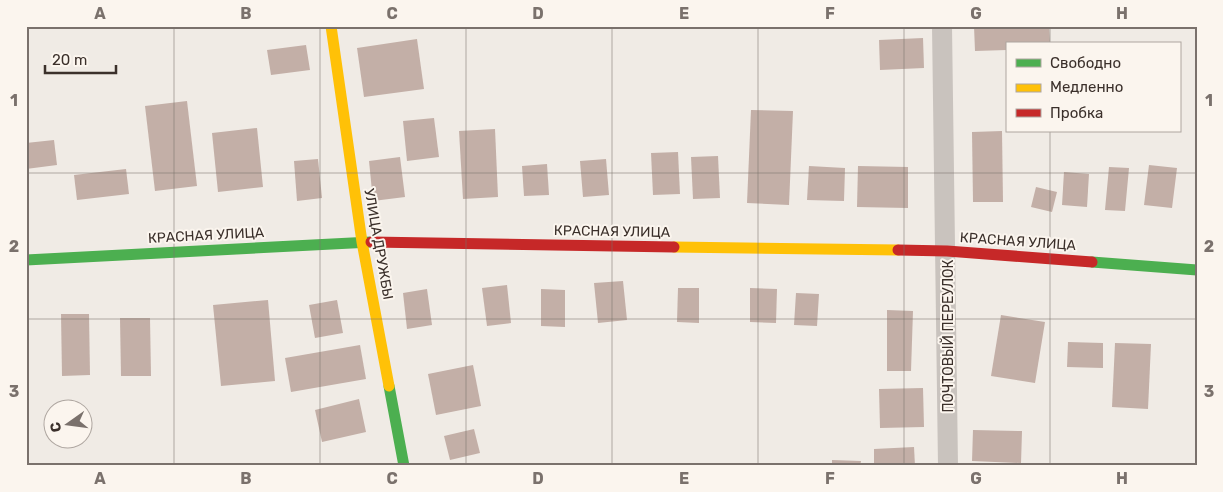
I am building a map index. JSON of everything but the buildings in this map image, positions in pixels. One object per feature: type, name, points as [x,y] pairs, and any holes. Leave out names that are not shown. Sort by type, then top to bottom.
[{"type":"street","name":"УЛИЦА ДРУЖБЫ","points":[[331,26],[362,242],[404,466]]},
{"type":"street","name":"ПОЧТОВЫЙ ПЕРЕУЛОК","points":[[942,26],[947,251],[948,466]]},
{"type":"street","name":"КРАСНАЯ УЛИЦА","points":[[26,260],[362,242],[947,251],[1197,270]]},
{"type":"traffic: fast","points":[[26,260],[371,242]]},
{"type":"traffic: fast","points":[[1092,262],[1197,270]]},
{"type":"traffic: fast","points":[[389,386],[404,466]]},
{"type":"traffic: slow","points":[[331,26],[362,242],[389,386]]},
{"type":"traffic: slow","points":[[674,247],[898,250]]},
{"type":"traffic: jam","points":[[371,242],[674,247]]},
{"type":"traffic: jam","points":[[898,250],[947,251],[1092,262]]}]
